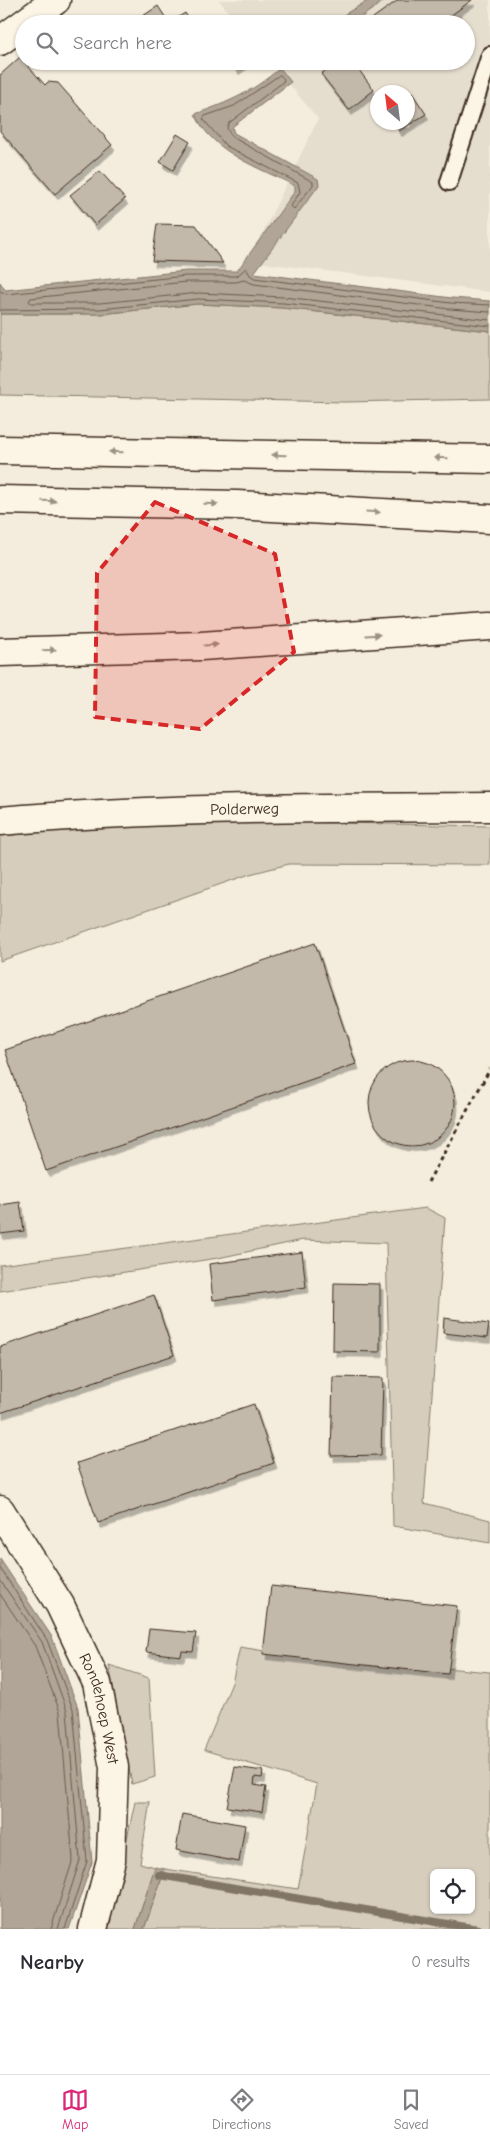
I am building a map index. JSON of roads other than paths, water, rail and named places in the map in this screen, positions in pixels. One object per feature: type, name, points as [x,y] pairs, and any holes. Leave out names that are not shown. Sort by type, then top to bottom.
[{"type":"main road","points":[[36,15],[56,0]]},
{"type":"main road","points":[[0,41],[15,30]]},
{"type":"main road","points":[[0,450],[490,459]]},
{"type":"main road","points":[[0,500],[237,504],[490,519]]},
{"type":"main road","points":[[0,652],[211,645],[490,626]]},
{"type":"main road","name":"Polderweg","points":[[0,821],[71,814],[210,809],[490,807]]},
{"type":"main road","name":"Rondehoep West","points":[[0,1510],[60,1605],[97,1683],[114,1767],[111,1860],[93,1929]]},
{"type":"lane","points":[[450,182],[490,55]]},
{"type":"water","points":[[369,0],[385,0],[364,15],[345,14]]},
{"type":"water","points":[[278,70],[282,70],[291,82],[232,127],[234,133],[318,179],[319,185],[254,273],[490,301],[490,331],[282,308],[198,304],[100,314],[0,314],[0,282],[5,290],[186,271],[237,271],[295,191],[295,186],[238,158],[225,149],[203,128],[195,114],[219,105],[260,84]]},
{"type":"water","points":[[0,1559],[52,1637],[78,1708],[92,1862],[69,1929],[0,1929]]},
{"type":"water","points":[[155,1867],[165,1869],[144,1929],[135,1929]]},
{"type":"waterway","points":[[159,1875],[478,1929]]}]
